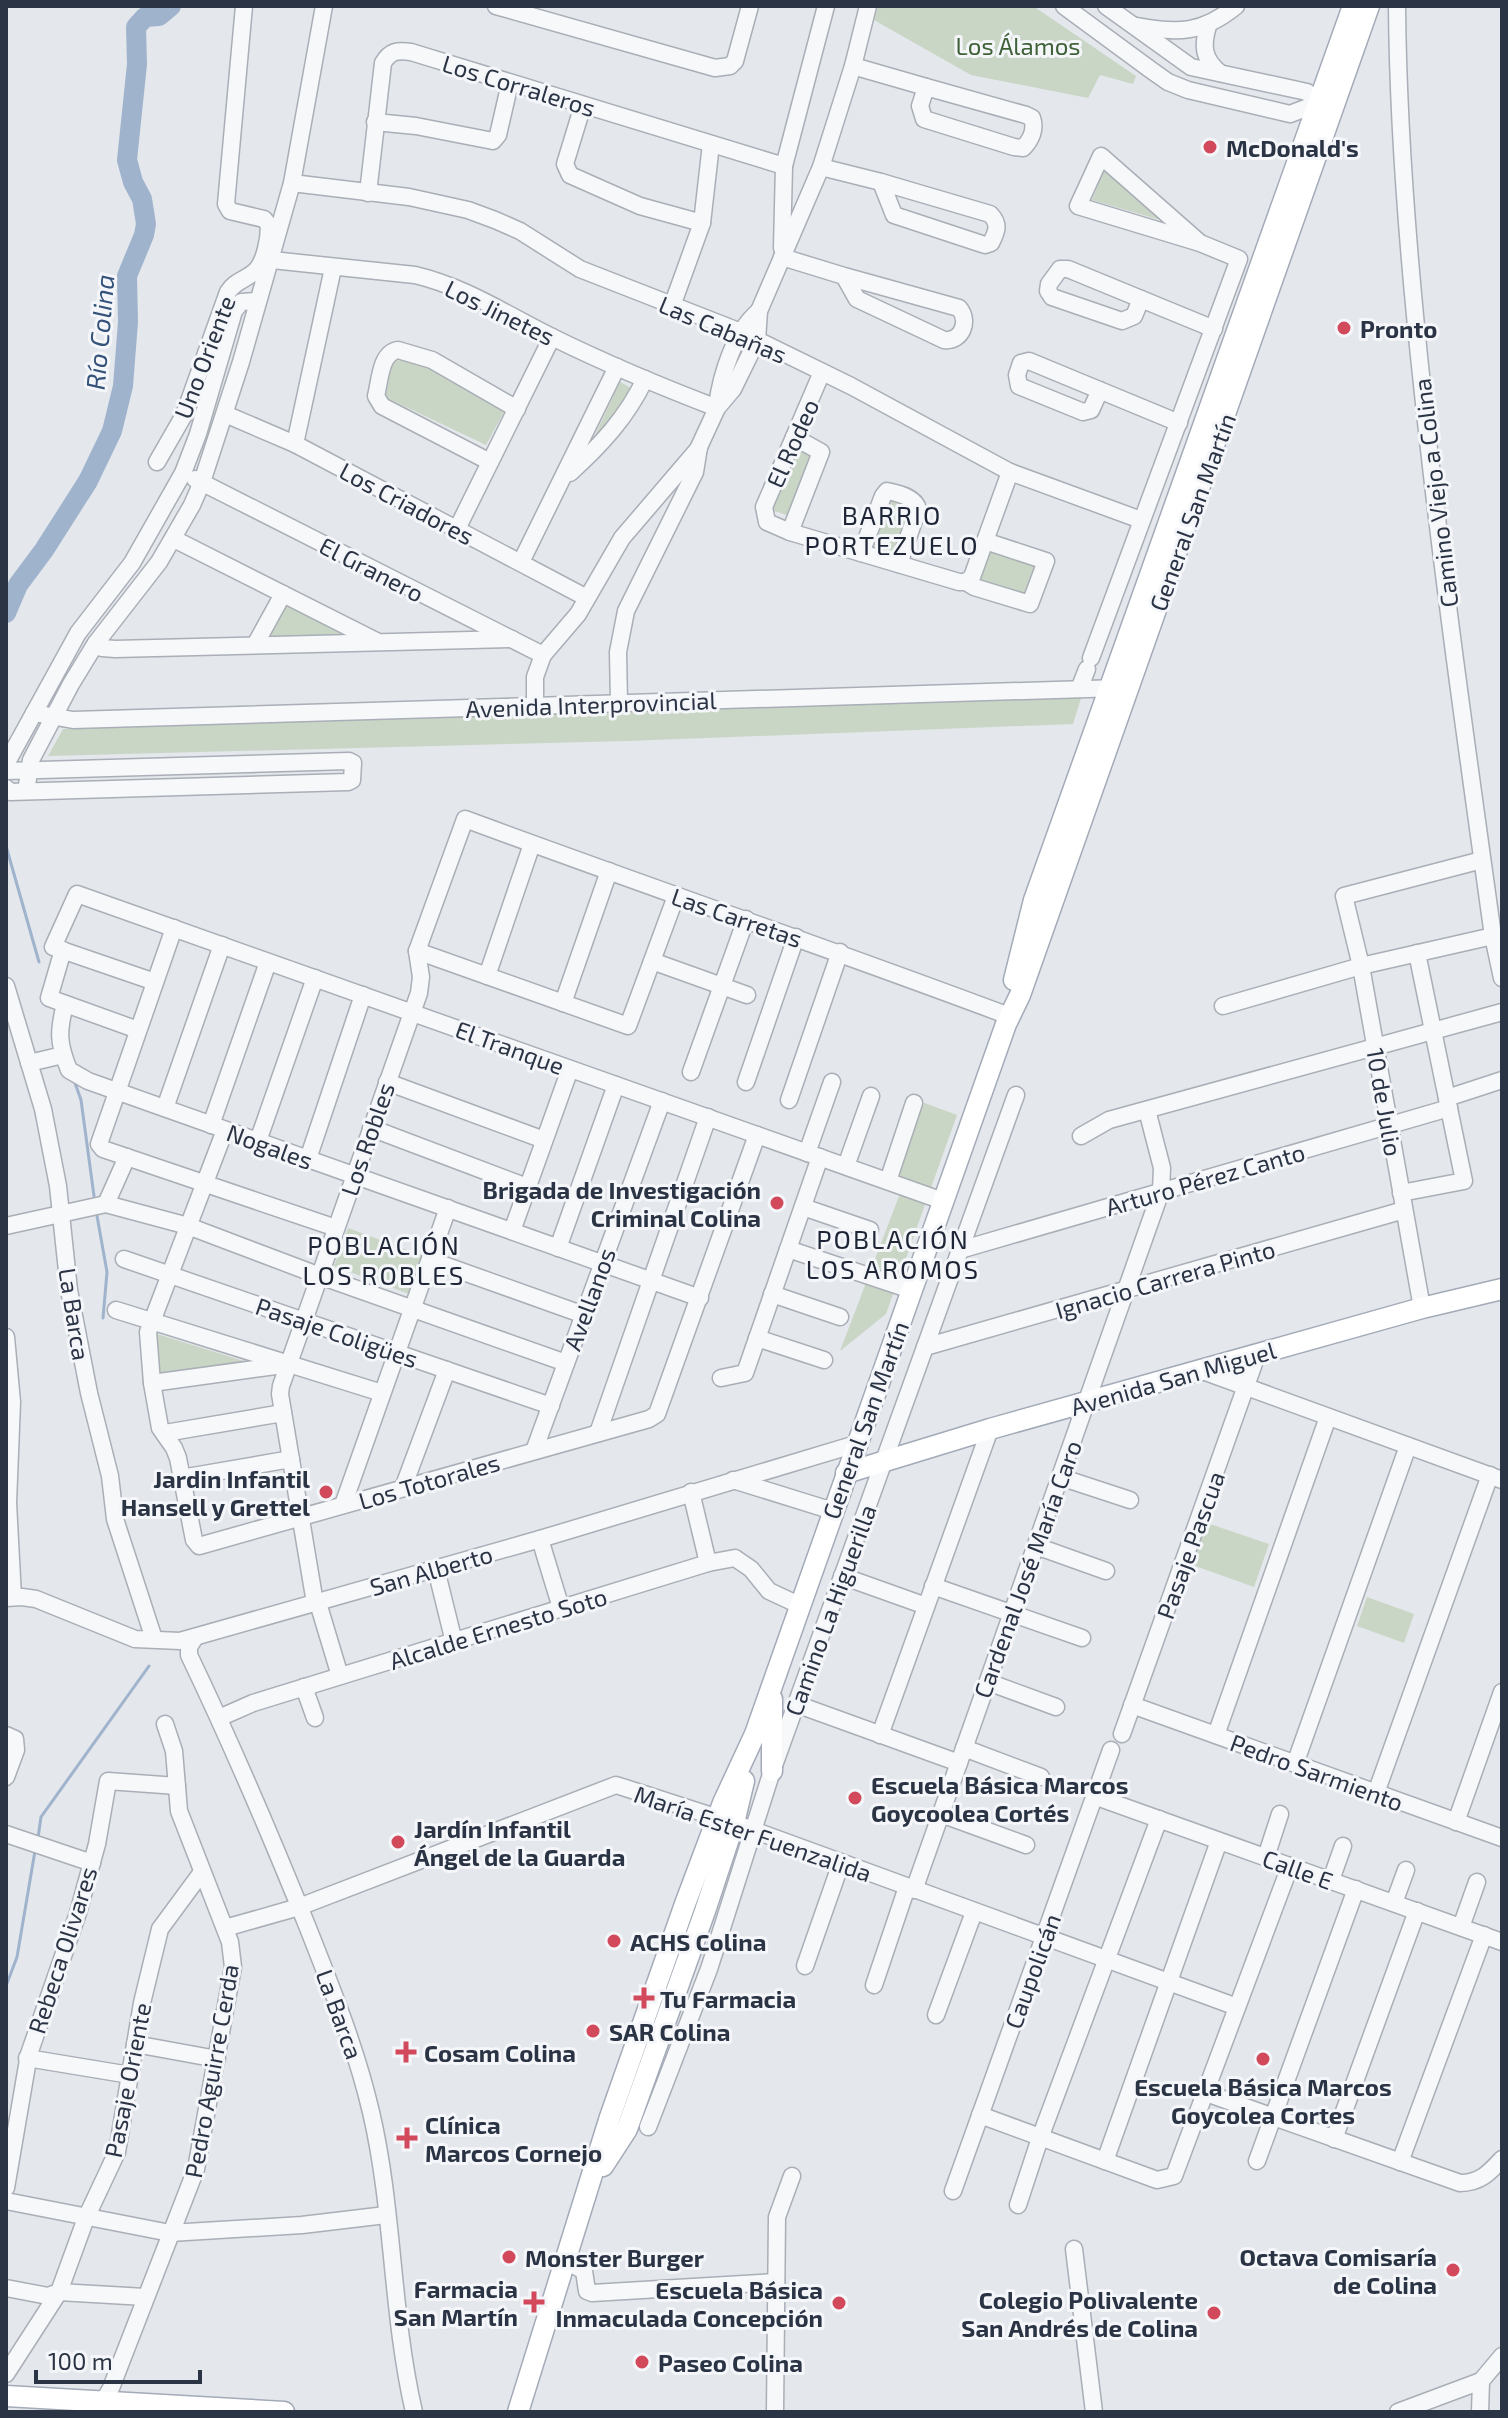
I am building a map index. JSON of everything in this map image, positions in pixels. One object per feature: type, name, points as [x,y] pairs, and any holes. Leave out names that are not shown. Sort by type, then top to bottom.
[{"type":"main road","name":"General San Martín","points":[[1326,105],[1353,6]]},
{"type":"main road","name":"General San Martín","points":[[518,2412],[592,2183],[627,2129],[734,1824],[755,1734],[772,1683],[1009,1016],[1011,992],[1034,900],[1119,688],[1326,105],[1369,6]]},
{"type":"main road","name":"Avenida San Miguel","points":[[846,1473],[1200,1370],[1502,1289]]},
{"type":"main road","points":[[772,1683],[772,1771]]},
{"type":"main road","points":[[6,2399],[100,2407],[284,2412]]},
{"type":"street","name":"Uno Oriente","points":[[157,462],[184,415],[228,292],[234,283],[259,267],[269,236],[269,225],[264,219],[230,211],[226,204],[244,6]]},
{"type":"street","points":[[26,791],[28,771],[53,718],[96,643],[150,575],[174,539],[202,482],[272,260],[292,183],[324,6]]},
{"type":"street","points":[[496,6],[715,68],[730,66],[738,54],[750,6]]},
{"type":"street","points":[[782,257],[784,166],[826,6]]},
{"type":"street","points":[[535,707],[535,677],[543,655],[573,622],[622,538],[699,447],[717,408],[733,389],[757,340],[759,311],[821,167],[853,66],[868,6]]},
{"type":"street","points":[[1106,6],[1191,67],[1307,92],[1326,105]]},
{"type":"street","points":[[1131,25],[1184,31],[1208,26],[1236,6]]},
{"type":"street","name":"Camino Viejo a Colina","points":[[1397,6],[1399,124],[1412,291],[1440,552],[1493,936],[1502,978]]},
{"type":"street","points":[[1074,9],[1168,82],[1188,90],[1290,114],[1326,105]]},
{"type":"street","points":[[1208,26],[1204,40],[1205,57],[1221,74]]},
{"type":"street","name":"Los Corraleros","points":[[368,193],[383,63],[398,50],[784,166]]},
{"type":"street","points":[[853,66],[1026,115],[1032,118],[1034,125],[1029,142],[1023,148],[1014,147],[924,119],[920,106],[926,87]]},
{"type":"street","points":[[375,122],[441,130],[493,141],[498,135],[510,83]]},
{"type":"street","points":[[583,105],[565,164],[570,175],[640,206],[702,223]]},
{"type":"street","points":[[672,306],[702,223],[711,144]]},
{"type":"street","points":[[1080,687],[1239,259],[1200,243],[1078,206],[1101,156],[1200,243]]},
{"type":"street","points":[[821,167],[881,182],[990,214],[996,220],[998,229],[991,243],[985,245],[901,219],[889,207],[881,182]]},
{"type":"street","name":"Las Cabañas","points":[[292,183],[441,204],[495,220],[520,231],[580,269],[741,332],[1010,472],[1141,520]]},
{"type":"street","points":[[782,257],[959,308],[964,313],[965,321],[959,337],[952,341],[944,340],[857,299],[844,276]]},
{"type":"street","name":"Los Jinetes","points":[[272,260],[415,275],[435,280],[489,302],[552,337],[617,367],[717,408]]},
{"type":"street","points":[[295,444],[333,268]]},
{"type":"street","points":[[1141,299],[1134,316],[1122,321],[1052,297],[1048,291],[1055,272],[1068,269],[1141,299],[1214,329]]},
{"type":"street","points":[[6,764],[78,633],[132,563],[183,473],[198,434],[234,311],[241,302],[258,301]]},
{"type":"street","points":[[717,408],[720,387],[741,332],[748,320],[759,311]]},
{"type":"street","points":[[457,529],[552,337]]},
{"type":"street","points":[[490,462],[379,404],[376,396],[386,355],[398,350],[432,360],[517,409]]},
{"type":"street","points":[[1100,390],[1091,410],[1083,412],[1019,386],[1017,375],[1021,363],[1029,361],[1100,390],[1179,423]]},
{"type":"street","points":[[521,562],[617,367]]},
{"type":"street","name":"El Rodeo","points":[[822,372],[764,507],[767,522],[790,532],[966,582],[1030,604],[1046,561],[985,541]]},
{"type":"street","points":[[563,480],[618,424],[632,406],[645,379]]},
{"type":"street","name":"Los Criadores","points":[[225,414],[295,444],[587,598]]},
{"type":"street","points":[[790,532],[821,452],[794,437]]},
{"type":"street","points":[[619,702],[618,652],[626,611],[695,472],[699,447]]},
{"type":"street","points":[[966,582],[972,577],[1010,472]]},
{"type":"street","name":"El Granero","points":[[183,473],[543,655]]},
{"type":"street","points":[[861,553],[883,496],[887,491],[891,492],[913,500],[918,509],[899,564]]},
{"type":"street","points":[[174,539],[378,642]]},
{"type":"street","points":[[255,645],[283,594]]},
{"type":"street","points":[[461,640],[468,629],[468,617]]},
{"type":"street","points":[[96,643],[102,648],[115,649],[512,639]]},
{"type":"street","name":"Avenida Interprovincial","points":[[34,713],[73,720],[1119,688]]},
{"type":"street","points":[[6,771],[353,763],[352,780],[348,782],[10,792],[6,788]]},
{"type":"street","name":"Las Carretas","points":[[465,819],[840,952],[1009,1016]]},
{"type":"street","name":"Los Robles","points":[[340,1676],[316,1603],[280,1394],[421,985],[417,951],[465,819]]},
{"type":"street","points":[[487,976],[532,844]]},
{"type":"street","name":"10 de Julio","points":[[1422,1308],[1361,966],[1344,896],[1482,860]]},
{"type":"street","points":[[563,1003],[609,871]]},
{"type":"street","name":"El Tranque","points":[[58,948],[77,894],[943,1201]]},
{"type":"street","points":[[417,951],[628,1026],[676,896]]},
{"type":"street","points":[[691,1072],[746,919]]},
{"type":"street","points":[[174,928],[99,1144],[103,1149],[336,1228]]},
{"type":"street","points":[[1223,1006],[1361,966],[1493,936]]},
{"type":"street","points":[[746,1082],[796,937]]},
{"type":"street","points":[[165,1108],[222,945]]},
{"type":"street","points":[[29,1063],[66,1063],[58,1031],[58,948],[155,982]]},
{"type":"street","points":[[789,1100],[840,952]]},
{"type":"street","points":[[1417,953],[1448,1103]]},
{"type":"street","points":[[652,961],[747,995]]},
{"type":"street","points":[[268,962],[218,1127],[205,1183],[148,1332],[160,1428],[174,1448],[181,1478],[291,1459]]},
{"type":"street","points":[[258,1141],[315,978]]},
{"type":"street","name":"La Barca","points":[[6,986],[43,1109],[61,1213],[69,1290],[89,1393],[110,1476],[115,1519],[154,1639]]},
{"type":"street","points":[[308,1159],[363,995]]},
{"type":"street","points":[[57,1001],[138,1030]]},
{"type":"street","points":[[1081,1136],[1109,1120],[1502,1012]]},
{"type":"street","name":"Nogales","points":[[66,1063],[116,1091],[700,1298]]},
{"type":"street","points":[[512,1231],[570,1069]]},
{"type":"street","name":"Arturo Pérez Canto","points":[[960,1250],[1389,1127],[1502,1080]]},
{"type":"street","points":[[387,1082],[544,1140]]},
{"type":"street","points":[[721,1378],[745,1373],[803,1207],[832,1082]]},
{"type":"street","points":[[558,1248],[616,1085]]},
{"type":"street","name":"Camino La Higuerilla","points":[[734,1824],[772,1771],[1016,1095]]},
{"type":"street","points":[[846,1166],[871,1096]]},
{"type":"street","name":"Avellanos","points":[[534,1451],[662,1101]]},
{"type":"street","points":[[888,1181],[914,1103]]},
{"type":"street","name":"Ignacio Carrera Pinto","points":[[925,1347],[1126,1291],[1464,1181],[1448,1103]]},
{"type":"street","name":"Cardenal José María Caro","points":[[874,1985],[941,1814],[1161,1191],[1162,1168],[1147,1110]]},
{"type":"street","points":[[598,1433],[708,1117]]},
{"type":"street","points":[[371,1128],[527,1187]]},
{"type":"street","points":[[700,1298],[757,1135]]},
{"type":"street","points":[[106,1204],[127,1157]]},
{"type":"street","points":[[6,1226],[106,1204],[188,1226],[566,1363]]},
{"type":"street","points":[[803,1207],[870,1230]]},
{"type":"street","points":[[343,1505],[448,1208]]},
{"type":"street","points":[[788,1249],[911,1290]]},
{"type":"street","name":"Pasaje Coligües","points":[[124,1259],[551,1406]]},
{"type":"street","points":[[430,1260],[584,1315]]},
{"type":"street","points":[[772,1294],[840,1317]]},
{"type":"street","name":"Los Totorales","points":[[181,1478],[194,1540],[199,1546],[649,1419],[657,1414],[700,1298]]},
{"type":"street","points":[[116,1310],[382,1393]]},
{"type":"street","points":[[6,1337],[12,1393],[8,1503],[10,1598]]},
{"type":"street","points":[[757,1338],[824,1360]]},
{"type":"street","name":"Pasaje Pascua","points":[[1122,1734],[1257,1355]]},
{"type":"street","points":[[152,1383],[288,1365]]},
{"type":"street","points":[[403,1488],[447,1370]]},
{"type":"street","points":[[1200,1370],[1496,1478],[1376,1793]]},
{"type":"street","points":[[165,1433],[283,1413]]},
{"type":"street","points":[[1216,1735],[1328,1417]]},
{"type":"street","points":[[880,1735],[990,1429]]},
{"type":"street","name":"San Alberto","points":[[10,1598],[36,1599],[135,1639],[194,1639],[856,1444]]},
{"type":"street","points":[[1295,1764],[1408,1446]]},
{"type":"street","points":[[1060,1477],[1130,1500]]},
{"type":"street","points":[[731,1480],[833,1511]]},
{"type":"street","points":[[691,1492],[708,1563],[735,1558],[751,1569],[769,1591],[799,1605]]},
{"type":"street","points":[[540,1539],[561,1608]]},
{"type":"street","points":[[1036,1546],[1106,1571]]},
{"type":"street","name":"Alcalde Ernesto Soto","points":[[219,1718],[253,1703],[708,1563]]},
{"type":"street","points":[[436,1569],[454,1642]]},
{"type":"street","points":[[842,1576],[926,1606]]},
{"type":"street","points":[[933,1586],[1082,1638]]},
{"type":"street","name":"La Barca","points":[[194,1639],[189,1655],[274,1841],[345,2020],[364,2084],[381,2159],[399,2325],[414,2412]]},
{"type":"street","points":[[988,1682],[1056,1707]]},
{"type":"street","points":[[304,1687],[315,1718]]},
{"type":"street","points":[[1456,1822],[1502,1692]]},
{"type":"street","points":[[796,1704],[880,1735],[1041,1777]]},
{"type":"street","name":"Pedro Sarmiento","points":[[1132,1705],[1502,1838]]},
{"type":"street","name":"Pedro Aguirre Cerda","points":[[100,2407],[111,2388],[196,2169],[233,1967],[233,1955],[225,1928],[179,1811],[174,1751],[165,1724]]},
{"type":"street","points":[[6,1777],[17,1746],[9,1736]]},
{"type":"street","name":"Caupolicán","points":[[953,2191],[1111,1750]]},
{"type":"street","name":"Rebeca Olivares","points":[[6,2188],[27,2058],[78,1913],[92,1863],[108,1781],[177,1786]]},
{"type":"street","name":"María Ester Fuenzalida","points":[[225,1928],[299,1907],[616,1785],[734,1824],[1237,2007]]},
{"type":"street","name":"Calle E","points":[[1094,1796],[1502,1942]]},
{"type":"street","points":[[941,1814],[1026,1845]]},
{"type":"street","points":[[1266,1857],[1280,1814]]},
{"type":"street","points":[[1018,2205],[1159,1819]]},
{"type":"street","points":[[6,1834],[92,1863]]},
{"type":"street","points":[[1105,2161],[1219,1841]]},
{"type":"street","points":[[1331,1880],[1343,1846]]},
{"type":"street","points":[[805,1966],[841,1863]]},
{"type":"street","points":[[980,2115],[1157,2180],[1170,2179],[1177,2171],[1290,1866]]},
{"type":"street","points":[[1394,1903],[1406,1870]]},
{"type":"street","name":"Pasaje Oriente","points":[[6,2374],[59,2292],[86,2218],[117,2152],[150,1963],[160,1929],[202,1872]]},
{"type":"street","points":[[1461,1927],[1477,1882]]},
{"type":"street","points":[[1257,2161],[1356,1889]]},
{"type":"street","points":[[1334,2139],[1417,1911]]},
{"type":"street","points":[[936,2015],[974,1912]]},
{"type":"street","points":[[1400,2162],[1484,1935]]},
{"type":"street","points":[[135,2044],[217,2059]]},
{"type":"street","points":[[27,2058],[130,2075]]},
{"type":"street","points":[[647,2074],[648,2127]]},
{"type":"street","points":[[1206,2093],[1460,2183],[1472,2183],[1485,2176],[1502,2159]]},
{"type":"street","points":[[775,2412],[777,2217],[792,2176]]},
{"type":"street","points":[[6,2201],[170,2233],[302,2225],[386,2215]]},
{"type":"street","points":[[1074,2249],[1094,2412]]},
{"type":"street","points":[[566,2261],[584,2271],[587,2291],[592,2293],[776,2282]]},
{"type":"street","points":[[6,2288],[48,2296],[59,2292],[145,2297]]},
{"type":"street","points":[[1398,2412],[1495,2371]]},
{"type":"street","points":[[1480,2412],[1495,2371]]},
{"type":"green space","name":"Los Álamos","points":[[878,6],[1033,6],[1136,76],[1133,84],[1100,75],[1088,98],[971,75],[874,20]]},
{"type":"green space","points":[[1106,165],[1174,224],[1092,200]]},
{"type":"green space","points":[[393,360],[424,362],[504,412],[486,445],[385,397]]},
{"type":"green space","points":[[620,382],[631,388],[626,402],[590,446]]},
{"type":"green space","points":[[799,448],[815,454],[790,516],[771,510]]},
{"type":"green space","points":[[889,498],[913,508],[897,555],[871,547]]},
{"type":"green space","points":[[991,547],[1040,564],[1029,598],[977,583]]},
{"type":"green space","points":[[284,604],[351,635],[268,636]]},
{"type":"green space","points":[[1082,695],[1073,724],[628,741],[48,756],[63,729]]},
{"type":"green space","points":[[922,1102],[957,1115],[886,1314],[840,1351],[904,1183],[896,1178]]},
{"type":"green space","points":[[348,1228],[426,1257],[412,1295],[334,1266]]},
{"type":"green space","points":[[151,1332],[247,1362],[157,1376]]},
{"type":"green space","points":[[1198,1520],[1269,1544],[1254,1587],[1184,1562]]},
{"type":"green space","points":[[1367,1597],[1414,1614],[1404,1643],[1357,1626]]},
{"type":"waterway","name":"Río Colina","points":[[6,613],[18,585],[88,481],[112,431],[123,386],[128,322],[127,276],[146,224],[142,199],[127,160],[137,64],[136,27],[145,17],[159,16],[171,6]]},
{"type":"waterway","points":[[6,846],[39,962]]},
{"type":"waterway","points":[[75,1083],[81,1100],[94,1196]]},
{"type":"waterway","points":[[97,1216],[107,1272],[103,1318]]},
{"type":"waterway","points":[[38,1838],[41,1817],[149,1666]]},
{"type":"waterway","points":[[6,1986],[17,1957],[35,1851]]},
{"type":"place","name":"McDonald's","points":[[1210,147]]},
{"type":"place","name":"Pronto","points":[[1344,328]]},
{"type":"place","name":"Brigada de Investigación Criminal Colina","points":[[777,1203]]},
{"type":"place","name":"Jardin Infantil Hansell y Grettel","points":[[326,1492]]},
{"type":"place","name":"Escuela Básica Marcos Goycoolea Cortés","points":[[855,1798]]},
{"type":"place","name":"Jardín Infantil Ángel de la Guarda","points":[[398,1842]]},
{"type":"place","name":"ACHS Colina","points":[[614,1941]]},
{"type":"place","name":"Tu Farmacia","points":[[644,1998]]},
{"type":"place","name":"SAR Colina","points":[[593,2031]]},
{"type":"place","name":"Cosam Colina","points":[[406,2052]]},
{"type":"place","name":"Escuela Básica Marcos Goycolea Cortes","points":[[1263,2059]]},
{"type":"place","name":"Clínica Marcos Cornejo","points":[[407,2138]]},
{"type":"place","name":"Monster Burger","points":[[509,2257]]},
{"type":"place","name":"Octava Comisaría de Colina","points":[[1453,2270]]},
{"type":"place","name":"Farmacia San Martín","points":[[534,2302]]},
{"type":"place","name":"Escuela Básica Inmaculada Concepción","points":[[839,2303]]},
{"type":"place","name":"Colegio Polivalente San Andrés de Colina","points":[[1214,2313]]},
{"type":"place","name":"Paseo Colina","points":[[642,2362]]},
{"type":"district","name":"BARRIO PORTEZUELO","points":[[892,529]]},
{"type":"district","name":"POBLACIÓN LOS AROMOS","points":[[893,1253]]},
{"type":"district","name":"POBLACIÓN LOS ROBLES","points":[[384,1259]]}]
